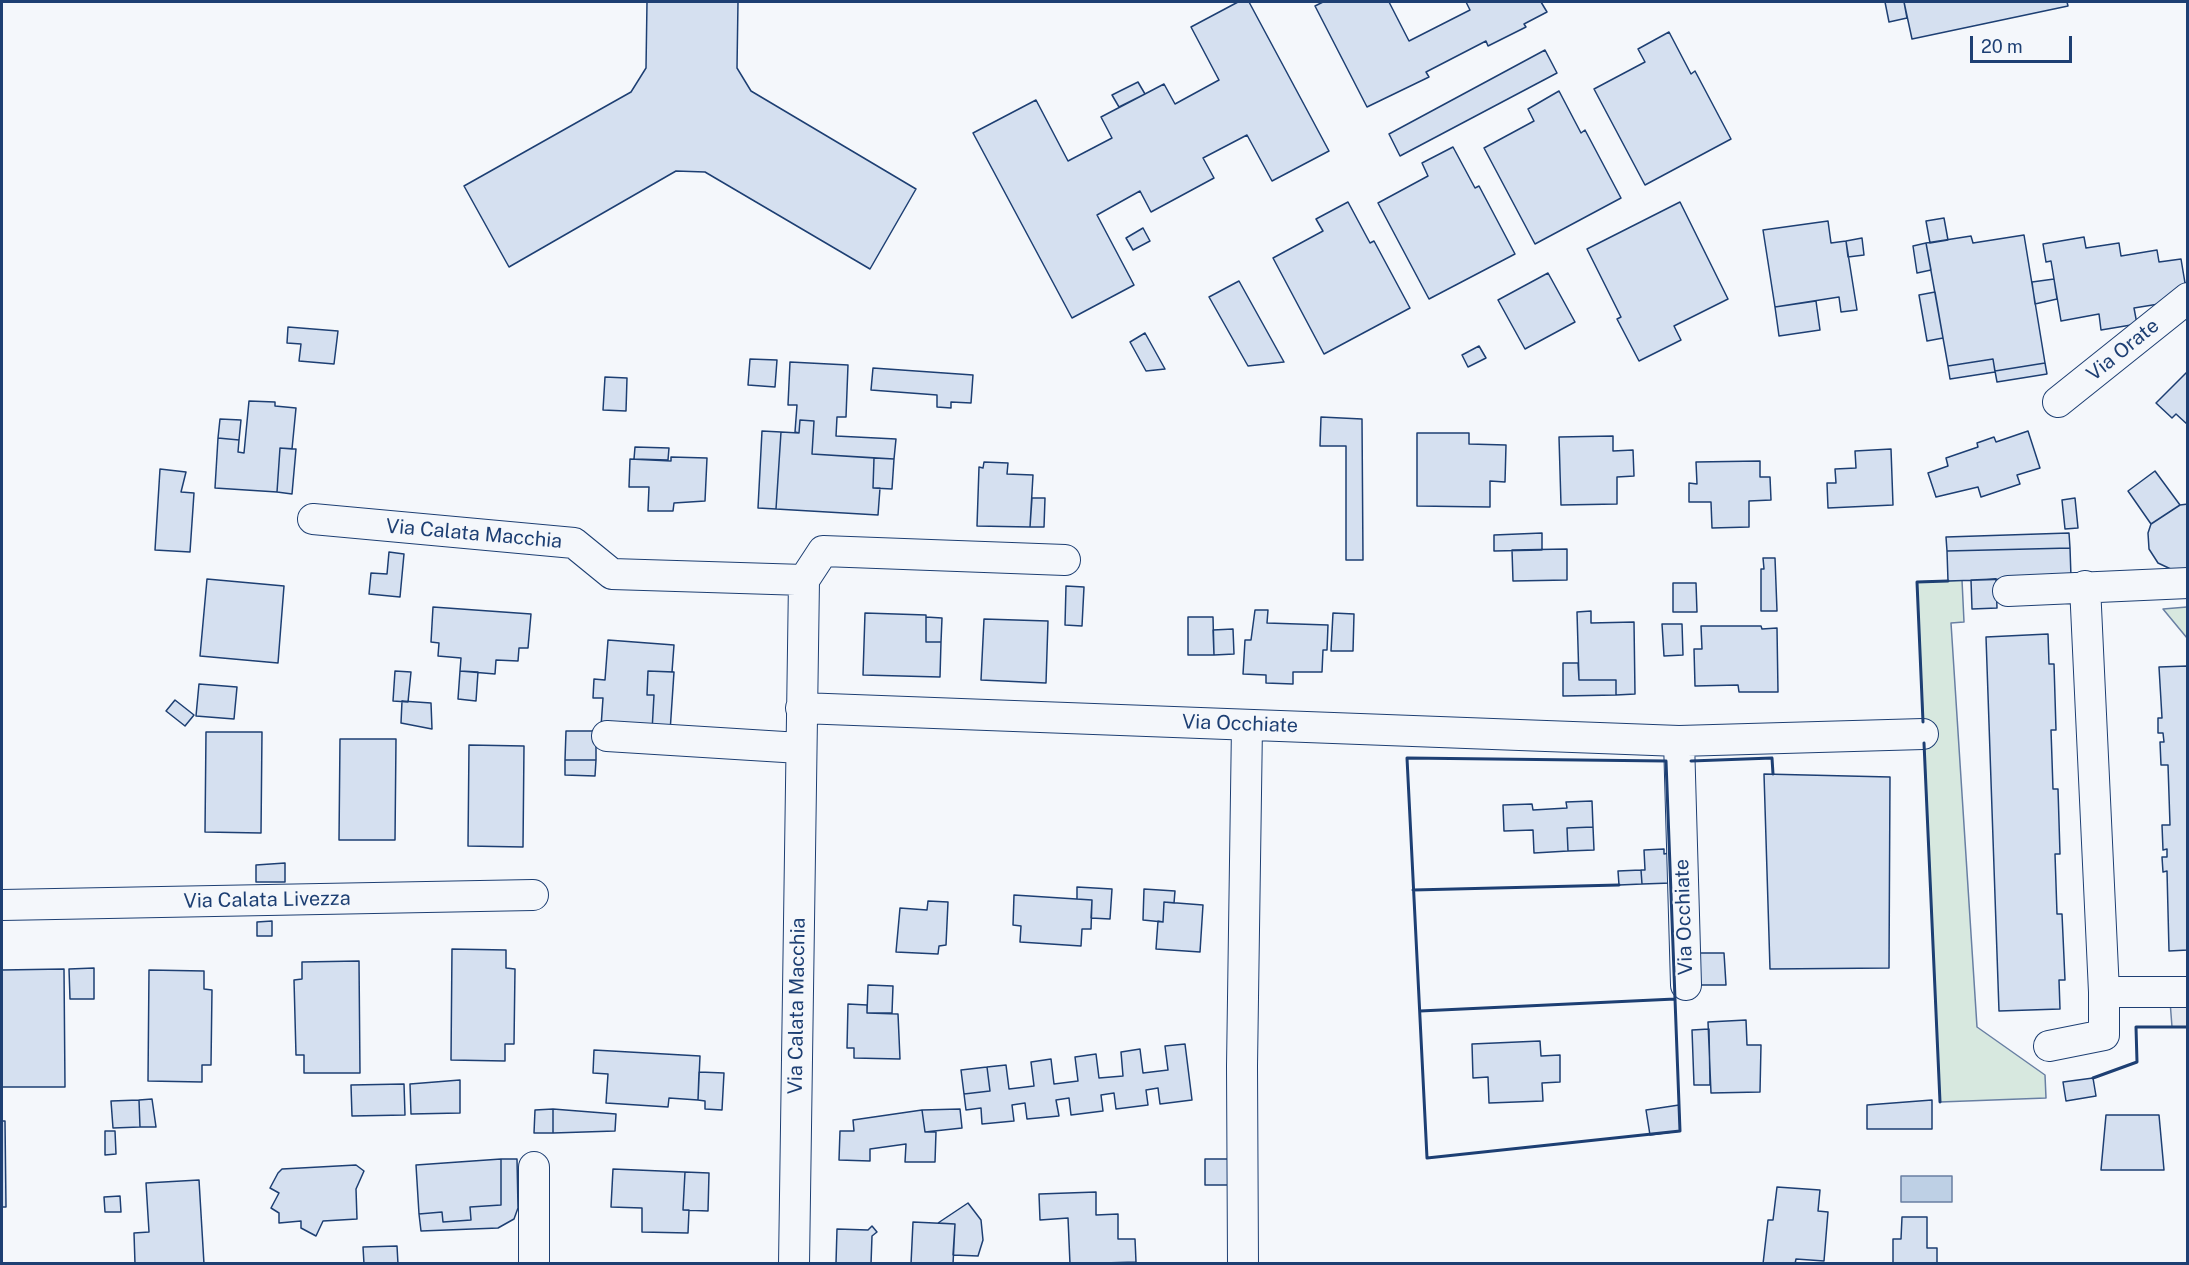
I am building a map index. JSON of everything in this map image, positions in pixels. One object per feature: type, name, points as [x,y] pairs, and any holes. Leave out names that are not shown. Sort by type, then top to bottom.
[{"type":"street","name":"Via Orate","points":[[2058,402],[2187,297]]},
{"type":"street","name":"Via Calata Macchia","points":[[313,519],[574,543],[612,574],[804,580],[795,1263]]},
{"type":"street","points":[[804,580],[823,551],[1065,560]]},
{"type":"street","points":[[2008,591],[2187,583]]},
{"type":"street","points":[[2049,1046],[2104,1035],[2104,992],[2085,586]]},
{"type":"street","name":"Via Occhiate","points":[[801,708],[1679,741],[1923,734]]},
{"type":"street","points":[[1243,1263],[1242,1066],[1247,724]]},
{"type":"street","points":[[607,736],[800,748]]},
{"type":"street","name":"Via Occhiate","points":[[1679,741],[1686,985]]},
{"type":"street","name":"Via Calata Livezza","points":[[2,905],[533,895]]},
{"type":"street","points":[[2104,992],[2187,992]]},
{"type":"street","points":[[534,1167],[534,1263]]},
{"type":"shaded area","points":[[1962,580],[1964,622],[1951,623],[1977,1027],[2045,1075],[2046,1098],[1940,1102],[1917,582]]},
{"type":"shaded area","points":[[2188,607],[2187,638],[2163,609]]},
{"type":"shaded area","points":[[2170,1001],[2187,1001],[2187,1027],[2172,1027]]},
{"type":"water","points":[[1901,1176],[1952,1176],[1952,1202],[1901,1202]]},
{"type":"building","points":[[647,2],[738,2],[737,68],[751,91],[916,189],[870,269],[705,172],[676,171],[509,267],[464,186],[631,92],[646,68]]},
{"type":"building","points":[[1238,2],[1249,2],[1329,151],[1272,181],[1247,135],[1203,158],[1214,178],[1151,212],[1140,191],[1097,215],[1134,285],[1072,318],[973,133],[1036,100],[1068,161],[1112,138],[1101,117],[1164,84],[1175,104],[1219,80],[1191,27]]},
{"type":"building","points":[[1323,2],[1389,2],[1409,41],[1470,10],[1466,2],[1541,2],[1547,12],[1524,24],[1526,27],[1488,46],[1486,41],[1426,72],[1429,77],[1367,107],[1315,6]]},
{"type":"building","points":[[1885,2],[1904,2],[1907,18],[1889,22]]},
{"type":"building","points":[[1904,2],[2067,2],[2068,6],[1912,39]]},
{"type":"building","points":[[1669,32],[1691,74],[1695,71],[1731,139],[1645,185],[1594,89],[1645,62],[1638,49]]},
{"type":"building","points":[[1545,50],[1557,73],[1400,156],[1389,134]]},
{"type":"building","points":[[1138,82],[1145,94],[1119,107],[1112,95]]},
{"type":"building","points":[[1559,91],[1581,133],[1585,130],[1621,198],[1535,244],[1484,148],[1534,121],[1528,109]]},
{"type":"building","points":[[1453,147],[1475,188],[1479,186],[1515,254],[1429,299],[1378,203],[1428,176],[1422,163]]},
{"type":"building","points":[[1348,202],[1370,243],[1374,241],[1410,308],[1324,354],[1273,258],[1323,231],[1316,219]]},
{"type":"building","points":[[1680,202],[1728,299],[1674,326],[1681,340],[1639,361],[1617,319],[1621,317],[1587,249]]},
{"type":"building","points":[[1944,218],[1948,240],[1930,243],[1926,221]]},
{"type":"building","points":[[1828,221],[1831,243],[1846,241],[1857,310],[1841,312],[1839,297],[1775,307],[1763,230]]},
{"type":"building","points":[[1143,228],[1150,241],[1133,250],[1126,238]]},
{"type":"building","points":[[2024,235],[2045,363],[1995,371],[1993,359],[1948,366],[1926,243],[1971,236],[1973,243]]},
{"type":"building","points":[[2084,237],[2086,248],[2119,243],[2121,256],[2157,250],[2159,262],[2181,259],[2187,295],[2165,303],[2134,308],[2137,324],[2101,330],[2099,314],[2061,321],[2051,261],[2046,262],[2043,244]]},
{"type":"building","points":[[1862,238],[1864,255],[1848,257],[1846,241]]},
{"type":"building","points":[[1926,243],[1931,270],[1917,273],[1913,246]]},
{"type":"building","points":[[1548,273],[1575,322],[1525,349],[1498,300]]},
{"type":"building","points":[[2054,279],[2057,299],[2035,304],[2032,282]]},
{"type":"building","points":[[1239,281],[1284,362],[1248,366],[1209,297]]},
{"type":"building","points":[[1935,292],[1943,338],[1927,341],[1919,295]]},
{"type":"building","points":[[1816,301],[1820,330],[1779,336],[1775,307]]},
{"type":"building","points":[[288,327],[338,331],[334,364],[299,361],[301,344],[287,343]]},
{"type":"building","points":[[1145,333],[1165,369],[1146,371],[1130,342]]},
{"type":"building","points":[[1479,346],[1486,358],[1468,367],[1462,355]]},
{"type":"building","points":[[750,359],[777,360],[775,387],[748,385]]},
{"type":"building","points":[[1993,359],[1995,372],[1950,379],[1948,366]]},
{"type":"building","points":[[790,362],[848,365],[846,417],[837,417],[836,436],[896,439],[894,459],[812,454],[814,421],[800,420],[799,433],[795,432],[797,405],[788,405]]},
{"type":"building","points":[[2045,363],[2047,374],[1997,382],[1995,371]]},
{"type":"building","points":[[873,368],[973,375],[971,403],[951,402],[951,408],[937,407],[937,395],[871,390]]},
{"type":"building","points":[[2188,371],[2188,425],[2176,414],[2172,418],[2156,403]]},
{"type":"building","points":[[605,377],[627,378],[626,411],[603,410]]},
{"type":"building","points":[[249,401],[275,402],[275,406],[296,408],[292,449],[280,448],[277,492],[215,488],[218,438],[239,440],[238,452],[244,453]]},
{"type":"building","points":[[1321,417],[1362,419],[1363,560],[1346,560],[1346,446],[1320,446]]},
{"type":"building","points":[[220,419],[241,420],[239,440],[218,438]]},
{"type":"building","points":[[800,420],[814,421],[812,454],[874,458],[873,488],[880,488],[878,515],[776,509],[781,432],[799,433]]},
{"type":"building","points":[[762,431],[781,432],[776,509],[758,508]]},
{"type":"building","points":[[2028,431],[2040,468],[2017,475],[2020,484],[1981,497],[1978,487],[1936,497],[1928,473],[1948,466],[1946,458],[1978,447],[1977,443],[1994,437],[1996,442]]},
{"type":"building","points":[[1417,433],[1469,433],[1469,444],[1506,445],[1505,482],[1490,481],[1490,507],[1417,506]]},
{"type":"building","points":[[1613,436],[1613,451],[1633,450],[1634,476],[1617,477],[1617,504],[1561,505],[1559,437]]},
{"type":"building","points":[[635,447],[669,448],[668,460],[634,459]]},
{"type":"building","points":[[280,448],[296,449],[292,494],[277,492]]},
{"type":"building","points":[[1891,449],[1893,505],[1828,508],[1827,483],[1836,483],[1835,469],[1856,468],[1855,451]]},
{"type":"building","points":[[671,457],[707,458],[705,501],[674,503],[673,511],[648,511],[649,487],[629,487],[630,459],[671,461]]},
{"type":"building","points":[[874,458],[894,459],[892,489],[873,488]]},
{"type":"building","points":[[1760,461],[1760,477],[1770,477],[1771,500],[1749,501],[1749,527],[1712,528],[1711,502],[1689,502],[1689,483],[1697,484],[1696,462]]},
{"type":"building","points":[[984,462],[1008,463],[1007,474],[1033,475],[1030,527],[977,526],[979,467],[983,468]]},
{"type":"building","points":[[160,469],[186,472],[181,492],[194,493],[190,552],[155,550]]},
{"type":"building","points":[[2155,471],[2180,505],[2151,524],[2128,491]]},
{"type":"building","points":[[1032,498],[1045,498],[1044,527],[1030,527]]},
{"type":"building","points":[[2075,498],[2078,528],[2065,529],[2062,500]]},
{"type":"building","points":[[2188,504],[2188,570],[2175,571],[2158,563],[2149,549],[2148,533],[2151,524],[2180,505]]},
{"type":"building","points":[[1542,533],[1542,550],[1494,551],[1494,535]]},
{"type":"building","points":[[2069,533],[2070,548],[1947,551],[1946,537]]},
{"type":"building","points":[[2070,548],[2071,577],[1948,581],[1947,551]]},
{"type":"building","points":[[1567,549],[1567,580],[1513,581],[1512,550]]},
{"type":"building","points":[[389,552],[404,554],[400,597],[369,594],[371,573],[387,574]]},
{"type":"building","points":[[1763,558],[1775,558],[1777,611],[1761,611]]},
{"type":"building","points":[[207,579],[284,586],[278,663],[200,656]]},
{"type":"building","points":[[1996,579],[1997,608],[1972,609],[1971,580]]},
{"type":"building","points":[[1673,583],[1696,583],[1697,612],[1673,612]]},
{"type":"building","points":[[1066,586],[1084,587],[1082,626],[1065,625]]},
{"type":"building","points":[[433,607],[531,614],[528,648],[519,648],[518,661],[496,660],[495,674],[460,671],[461,658],[438,656],[439,643],[431,642]]},
{"type":"building","points":[[1255,610],[1268,610],[1267,623],[1328,625],[1327,650],[1323,650],[1322,672],[1293,672],[1293,684],[1266,683],[1266,675],[1243,674],[1245,640],[1251,640]]},
{"type":"building","points":[[1591,611],[1591,623],[1634,622],[1635,694],[1616,695],[1616,680],[1579,680],[1577,612]]},
{"type":"building","points":[[865,613],[926,615],[926,642],[941,642],[940,677],[863,675]]},
{"type":"building","points":[[1333,613],[1354,614],[1353,651],[1331,651]]},
{"type":"building","points":[[926,617],[942,618],[941,642],[926,642]]},
{"type":"building","points":[[1188,617],[1213,617],[1214,655],[1188,655]]},
{"type":"building","points":[[984,619],[1048,621],[1046,683],[981,680]]},
{"type":"building","points":[[1662,624],[1682,624],[1683,655],[1664,656]]},
{"type":"building","points":[[1701,626],[1777,628],[1778,692],[1739,692],[1738,685],[1695,686],[1694,649],[1702,649]]},
{"type":"building","points":[[1233,629],[1234,654],[1214,655],[1213,630]]},
{"type":"building","points":[[2048,634],[2049,664],[2054,664],[2056,730],[2051,730],[2053,789],[2058,789],[2060,854],[2055,854],[2057,914],[2062,914],[2065,980],[2059,980],[2060,1009],[1999,1011],[1986,637]]},
{"type":"building","points":[[608,640],[674,645],[672,672],[648,671],[647,695],[654,695],[652,731],[601,727],[603,698],[593,698],[594,679],[605,680]]},
{"type":"building","points":[[1563,663],[1578,663],[1579,680],[1616,680],[1616,695],[1563,696]]},
{"type":"building","points":[[2188,666],[2188,950],[2169,951],[2167,871],[2163,872],[2162,857],[2167,857],[2167,849],[2163,850],[2162,825],[2170,825],[2168,765],[2161,765],[2160,742],[2164,742],[2163,733],[2158,733],[2158,718],[2162,718],[2159,667]]},
{"type":"building","points":[[395,671],[411,672],[408,702],[393,701]]},
{"type":"building","points":[[460,671],[478,672],[476,701],[458,699]]},
{"type":"building","points":[[648,671],[674,672],[670,732],[652,731],[654,695],[647,695]]},
{"type":"building","points":[[199,684],[237,687],[234,719],[196,716]]},
{"type":"building","points":[[175,700],[194,715],[185,726],[166,711]]},
{"type":"building","points":[[402,701],[431,703],[432,729],[401,723]]},
{"type":"building","points":[[566,731],[596,731],[596,760],[565,760]]},
{"type":"building","points":[[206,732],[262,732],[261,833],[205,832]]},
{"type":"building","points":[[340,739],[396,739],[395,840],[339,840]]},
{"type":"building","points":[[469,745],[524,746],[523,847],[468,846]]},
{"type":"building","points":[[565,760],[596,760],[595,776],[565,775]]},
{"type":"building","points":[[1764,774],[1890,777],[1889,968],[1770,969]]},
{"type":"building","points":[[1592,801],[1593,827],[1567,828],[1568,851],[1534,853],[1533,830],[1504,831],[1503,805],[1532,804],[1533,810],[1567,808],[1566,802]]},
{"type":"building","points":[[1593,827],[1594,850],[1568,851],[1567,828]]},
{"type":"building","points":[[1664,849],[1664,854],[1669,853],[1671,883],[1642,884],[1641,870],[1645,870],[1644,850]]},
{"type":"building","points":[[285,863],[285,882],[256,882],[256,865]]},
{"type":"building","points":[[1641,870],[1642,884],[1619,885],[1618,871]]},
{"type":"building","points":[[1077,887],[1112,889],[1110,919],[1091,918],[1092,900],[1077,899]]},
{"type":"building","points":[[1144,889],[1175,891],[1174,903],[1164,902],[1163,922],[1143,920]]},
{"type":"building","points":[[1014,895],[1092,900],[1091,929],[1082,929],[1081,946],[1020,942],[1021,926],[1013,925]]},
{"type":"building","points":[[928,901],[948,902],[946,945],[939,946],[938,954],[896,952],[900,908],[927,910]]},
{"type":"building","points":[[1164,902],[1203,905],[1200,952],[1156,949],[1158,921],[1163,922]]},
{"type":"building","points":[[272,921],[272,936],[257,936],[257,922]]},
{"type":"building","points":[[452,949],[506,950],[506,968],[515,969],[514,1044],[505,1044],[505,1061],[451,1060]]},
{"type":"building","points":[[1697,953],[1724,953],[1726,985],[1698,985]]},
{"type":"building","points":[[359,961],[360,1073],[304,1073],[304,1055],[296,1055],[294,980],[302,979],[302,962]]},
{"type":"building","points":[[94,968],[94,999],[70,999],[69,969]]},
{"type":"building","points":[[64,969],[65,1087],[2,1087],[2,970]]},
{"type":"building","points":[[149,970],[204,971],[204,989],[212,990],[211,1065],[202,1065],[202,1082],[148,1081]]},
{"type":"building","points":[[868,985],[893,986],[892,1013],[867,1013]]},
{"type":"building","points":[[848,1004],[867,1005],[867,1013],[898,1014],[900,1059],[854,1058],[854,1048],[847,1048]]},
{"type":"building","points":[[1746,1020],[1747,1045],[1761,1045],[1760,1092],[1711,1093],[1708,1022]]},
{"type":"building","points":[[1709,1029],[1710,1085],[1694,1085],[1692,1030]]},
{"type":"building","points":[[1540,1041],[1541,1056],[1560,1055],[1560,1082],[1542,1083],[1543,1101],[1489,1103],[1488,1077],[1473,1078],[1472,1044]]},
{"type":"building","points":[[1185,1044],[1192,1100],[1160,1104],[1158,1088],[1146,1090],[1148,1105],[1116,1109],[1114,1093],[1101,1095],[1103,1111],[1071,1115],[1069,1098],[1056,1100],[1059,1116],[1027,1119],[1025,1103],[1012,1105],[1014,1121],[982,1124],[981,1108],[966,1110],[964,1094],[990,1091],[987,1067],[1006,1065],[1009,1089],[1034,1086],[1031,1062],[1051,1059],[1054,1084],[1078,1081],[1075,1057],[1096,1054],[1099,1078],[1123,1076],[1121,1052],[1140,1049],[1143,1073],[1168,1070],[1165,1046]]},
{"type":"building","points":[[594,1050],[700,1056],[698,1100],[669,1098],[668,1107],[606,1103],[608,1074],[593,1073]]},
{"type":"building","points":[[987,1067],[990,1091],[964,1094],[961,1070]]},
{"type":"building","points":[[699,1072],[724,1073],[722,1110],[705,1109],[705,1101],[698,1100]]},
{"type":"building","points":[[2093,1078],[2096,1096],[2066,1101],[2063,1082]]},
{"type":"building","points":[[460,1080],[460,1113],[411,1114],[410,1084]]},
{"type":"building","points":[[404,1084],[405,1115],[352,1116],[351,1085]]},
{"type":"building","points":[[152,1099],[156,1127],[140,1127],[139,1100]]},
{"type":"building","points":[[139,1100],[140,1127],[113,1128],[111,1101]]},
{"type":"building","points":[[1932,1100],[1932,1129],[1867,1129],[1867,1105]]},
{"type":"building","points":[[1679,1105],[1680,1131],[1650,1135],[1646,1110]]},
{"type":"building","points":[[553,1109],[553,1133],[534,1133],[535,1110]]},
{"type":"building","points":[[553,1109],[616,1114],[615,1131],[553,1133]]},
{"type":"building","points":[[960,1109],[962,1128],[925,1132],[922,1110]]},
{"type":"building","points":[[922,1110],[925,1132],[936,1132],[935,1162],[905,1162],[906,1144],[870,1149],[870,1161],[839,1160],[840,1131],[854,1131],[853,1120]]},
{"type":"building","points":[[2106,1115],[2159,1115],[2164,1170],[2101,1170]]},
{"type":"building","points":[[2,1121],[5,1121],[6,1207],[2,1207]]},
{"type":"building","points":[[105,1131],[115,1131],[116,1154],[105,1155]]},
{"type":"building","points":[[501,1159],[501,1205],[470,1207],[471,1220],[443,1222],[442,1212],[419,1214],[416,1165]]},
{"type":"building","points":[[501,1159],[517,1159],[518,1208],[514,1219],[498,1228],[421,1231],[419,1214],[442,1212],[443,1222],[471,1220],[470,1207],[501,1205]]},
{"type":"building","points":[[1205,1159],[1230,1159],[1230,1185],[1205,1185]]},
{"type":"building","points":[[356,1165],[364,1171],[356,1189],[357,1219],[323,1221],[316,1236],[301,1228],[301,1221],[279,1223],[279,1213],[271,1208],[279,1193],[270,1188],[282,1169]]},
{"type":"building","points":[[613,1169],[685,1172],[683,1210],[689,1210],[688,1233],[642,1232],[642,1208],[611,1207]]},
{"type":"building","points":[[685,1172],[709,1173],[708,1211],[683,1210]]},
{"type":"building","points":[[199,1180],[204,1264],[135,1264],[134,1233],[149,1232],[146,1183]]},
{"type":"building","points":[[1777,1187],[1820,1190],[1818,1211],[1828,1212],[1824,1261],[1796,1259],[1795,1264],[1763,1264],[1768,1220],[1773,1220]]},
{"type":"building","points":[[1096,1192],[1096,1215],[1118,1214],[1118,1239],[1135,1239],[1136,1262],[1070,1264],[1068,1218],[1040,1220],[1039,1194]]},
{"type":"building","points":[[120,1196],[121,1212],[105,1212],[104,1197]]},
{"type":"building","points":[[968,1203],[981,1220],[983,1240],[978,1256],[953,1255],[955,1224],[938,1223]]},
{"type":"building","points":[[1902,1217],[1927,1217],[1927,1248],[1937,1248],[1937,1264],[1893,1264],[1893,1239],[1901,1239]]},
{"type":"building","points":[[913,1222],[955,1224],[953,1264],[911,1264]]},
{"type":"building","points":[[872,1226],[877,1232],[872,1236],[871,1264],[836,1263],[837,1229],[868,1230]]},
{"type":"building","points":[[397,1246],[398,1264],[364,1264],[363,1247]]},
{"type":"wall","points":[[1923,722],[1917,582],[1948,581]]},
{"type":"wall","points":[[1924,743],[1940,1102]]},
{"type":"wall","points":[[1407,758],[1666,761],[1680,1131],[1427,1158],[1407,758]]},
{"type":"wall","points":[[1691,761],[1772,758],[1773,774]]},
{"type":"wall","points":[[1413,890],[1619,885]]},
{"type":"wall","points":[[1420,1011],[1675,999]]},
{"type":"wall","points":[[2093,1078],[2137,1062],[2136,1027],[2188,1027]]}]
